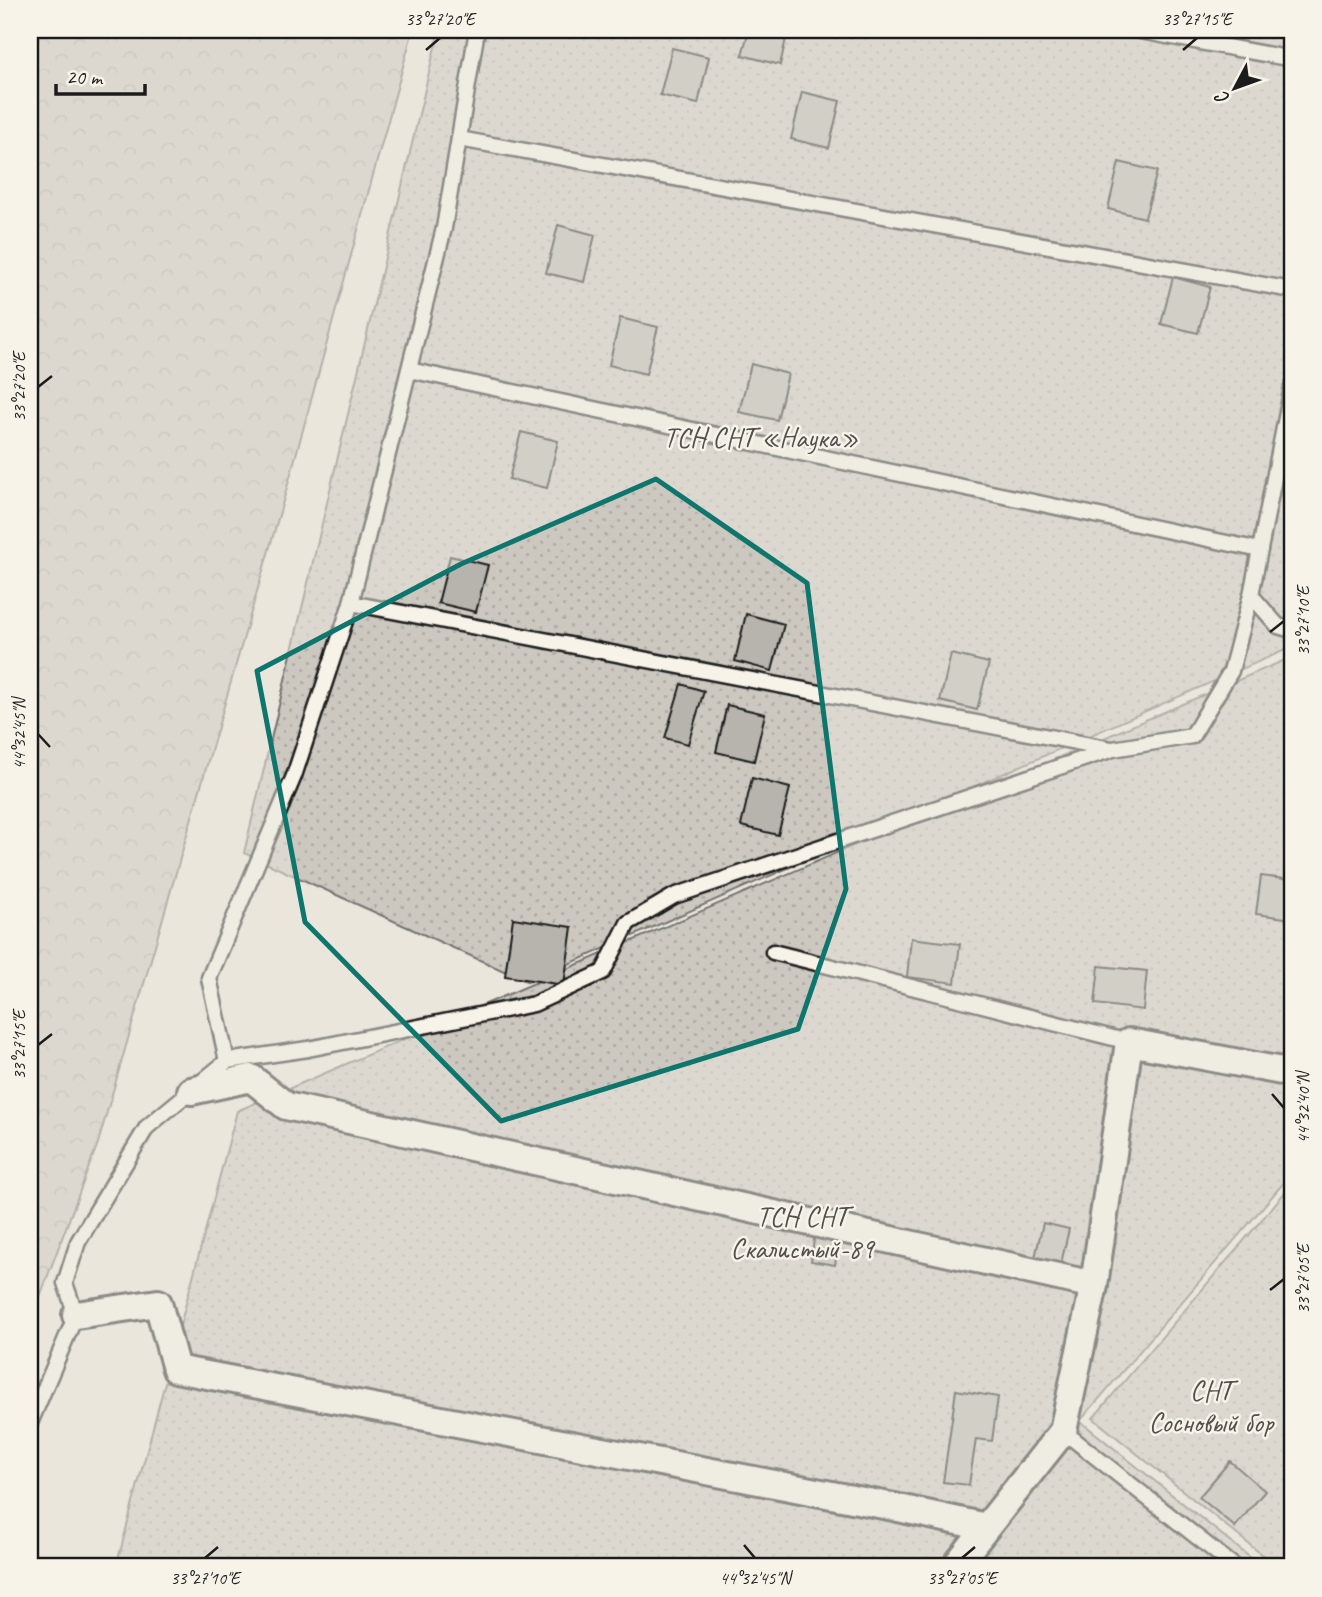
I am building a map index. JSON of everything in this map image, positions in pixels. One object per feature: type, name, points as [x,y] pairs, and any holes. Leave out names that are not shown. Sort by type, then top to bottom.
[{"type":"street","points":[[955,1567],[1063,1431],[1094,1285],[1129,1042],[1292,1073]]},
{"type":"street","points":[[191,1091],[251,1078],[286,1106],[1094,1285]]},
{"type":"street","points":[[76,1315],[158,1303],[176,1369],[986,1527]]},
{"type":"lane","points":[[227,1061],[209,978],[294,776],[351,603],[444,228],[477,30]]},
{"type":"lane","points":[[1135,30],[1292,59]]},
{"type":"lane","points":[[459,139],[1292,290]]},
{"type":"lane","points":[[408,370],[1260,550]]},
{"type":"lane","points":[[30,1423],[76,1315],[65,1283],[78,1242],[147,1127],[227,1061],[309,1049],[534,1004],[603,972],[628,923],[674,897],[1113,749],[1192,736],[1231,671],[1251,595],[1292,387]]},
{"type":"lane","points":[[1251,595],[1278,626],[1292,630]]},
{"type":"lane","points":[[351,603],[1113,749]]},
{"type":"lane","points":[[773,952],[1129,1042]]},
{"type":"lane","points":[[1063,1431],[1235,1567]]},
{"type":"highlighted area","points":[[656,479],[807,583],[846,889],[798,1029],[501,1121],[305,922],[257,671],[461,564]]},
{"type":"green space","points":[[30,30],[413,30],[288,484],[98,1143],[30,1323]]},
{"type":"green space","name":"ТСН СНТ «Наука»","points":[[439,30],[1292,30],[1292,647],[528,982],[244,853]]},
{"type":"green space","name":"ТСН СНТ Скалистый-89","points":[[1292,657],[1292,1173],[1080,1421],[1262,1567],[116,1567],[237,1111]]},
{"type":"green space","name":"СНТ Сосновый бор","points":[[1292,1184],[1292,1567],[1277,1567],[1093,1418]]},
{"type":"building","points":[[749,30],[788,30],[780,65],[742,55]]},
{"type":"building","points":[[672,48],[709,57],[698,104],[660,95]]},
{"type":"building","points":[[802,92],[840,101],[829,148],[791,139]]},
{"type":"building","points":[[1119,162],[1157,171],[1145,218],[1108,209]]},
{"type":"building","points":[[558,225],[595,235],[584,282],[546,273]]},
{"type":"building","points":[[1173,277],[1210,287],[1198,333],[1161,324]]},
{"type":"building","points":[[620,318],[658,327],[646,374],[609,365]]},
{"type":"building","points":[[751,364],[788,374],[777,420],[739,412]]},
{"type":"building","points":[[521,432],[558,441],[547,488],[509,479]]},
{"type":"building","points":[[450,556],[488,565],[476,612],[438,603]]},
{"type":"building","points":[[746,614],[784,624],[772,671],[735,661]]},
{"type":"building","points":[[951,654],[989,663],[977,710],[940,701]]},
{"type":"building","points":[[681,684],[704,691],[688,744],[665,738]]},
{"type":"building","points":[[727,705],[765,714],[754,761],[716,752]]},
{"type":"building","points":[[752,778],[790,788],[778,835],[741,826]]},
{"type":"building","points":[[1261,876],[1292,880],[1292,919],[1256,914]]},
{"type":"building","points":[[513,918],[572,927],[564,985],[505,976]]},
{"type":"building","points":[[911,938],[960,944],[955,983],[907,977]]},
{"type":"building","points":[[1099,966],[1147,971],[1143,1010],[1095,1004]]},
{"type":"building","points":[[1043,1223],[1069,1229],[1060,1268],[1034,1262]]},
{"type":"building","points":[[815,1232],[840,1236],[835,1265],[811,1261]]},
{"type":"building","points":[[956,1390],[998,1397],[992,1441],[976,1439],[969,1485],[943,1482]]},
{"type":"building","points":[[1230,1461],[1265,1491],[1235,1527],[1199,1497]]}]
